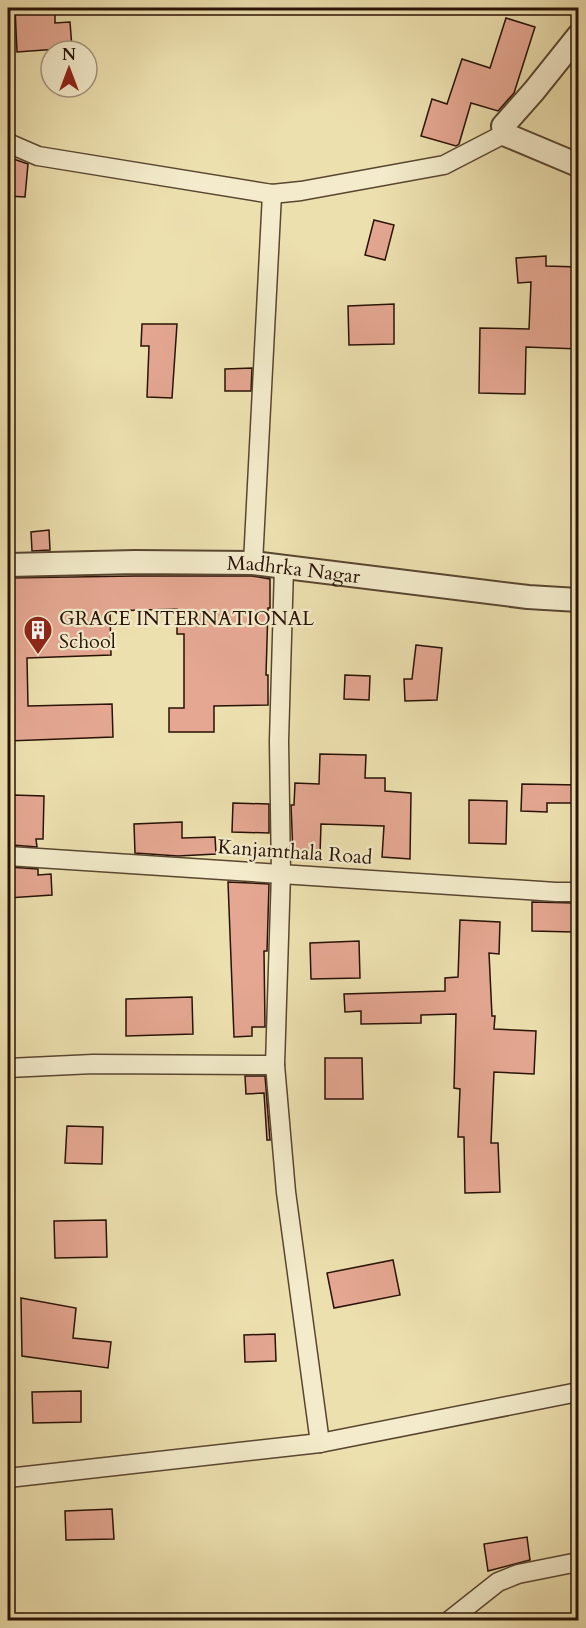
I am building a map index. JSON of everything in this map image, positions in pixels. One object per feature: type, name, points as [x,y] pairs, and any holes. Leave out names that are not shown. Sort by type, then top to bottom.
[{"type":"street","points":[[504,134],[503,126],[579,36]]},
{"type":"street","points":[[8,143],[38,156],[272,194],[301,191],[444,165],[504,134],[579,165]]},
{"type":"street","points":[[253,563],[272,194]]},
{"type":"street","name":"Madhrka Nagar","points":[[8,565],[135,562],[253,563],[377,580],[528,597],[579,600]]},
{"type":"street","points":[[284,567],[279,741],[281,873],[275,1065],[286,1192],[320,1443]]},
{"type":"street","name":"Kanjamthala Road","points":[[8,856],[544,892],[579,892]]},
{"type":"street","points":[[8,1068],[93,1064],[275,1065]]},
{"type":"street","points":[[8,1478],[320,1443],[579,1392]]},
{"type":"street","points":[[450,1620],[498,1582],[518,1574],[579,1562]]},
{"type":"building","points":[[15,8],[55,8],[55,23],[70,22],[71,39],[39,39],[39,50],[17,52]]},
{"type":"building","points":[[506,18],[535,27],[514,93],[498,111],[471,103],[459,144],[456,146],[421,136],[432,99],[447,104],[462,59],[490,68]]},
{"type":"building","points":[[8,157],[28,164],[25,197],[8,196]]},
{"type":"building","points":[[374,220],[394,225],[385,260],[365,255]]},
{"type":"building","points":[[546,256],[546,266],[579,267],[579,349],[526,347],[525,394],[479,393],[480,328],[529,329],[531,282],[518,283],[516,258]]},
{"type":"building","points":[[394,304],[394,344],[349,345],[348,306]]},
{"type":"building","points":[[142,324],[177,324],[172,398],[147,397],[149,346],[141,346]]},
{"type":"building","points":[[252,368],[251,391],[225,391],[225,369]]},
{"type":"building","points":[[49,530],[50,550],[32,551],[31,532]]},
{"type":"building","points":[[252,576],[270,579],[266,675],[268,675],[268,705],[214,706],[214,732],[169,732],[169,708],[184,708],[184,634],[177,634],[177,609],[110,611],[111,655],[27,658],[28,706],[112,704],[113,737],[8,741],[8,578]]},
{"type":"building","points":[[416,645],[442,648],[437,700],[405,701],[404,679],[412,679]]},
{"type":"building","points":[[345,675],[370,676],[369,700],[344,699]]},
{"type":"building","points":[[320,754],[366,755],[365,778],[385,778],[385,791],[411,793],[410,859],[382,857],[384,826],[321,824],[320,855],[293,854],[291,805],[294,805],[295,783],[319,784]]},
{"type":"building","points":[[522,784],[579,785],[579,803],[547,803],[547,812],[521,811]]},
{"type":"building","points":[[13,795],[44,796],[43,839],[36,839],[37,847],[12,845]]},
{"type":"building","points":[[469,800],[507,801],[506,844],[469,843]]},
{"type":"building","points":[[233,803],[269,804],[269,833],[232,832]]},
{"type":"building","points":[[182,822],[182,838],[215,837],[216,854],[178,856],[135,853],[134,824]]},
{"type":"building","points":[[8,867],[38,869],[38,875],[51,874],[52,895],[8,898]]},
{"type":"building","points":[[228,882],[269,884],[267,951],[264,951],[265,1027],[252,1027],[252,1036],[234,1037]]},
{"type":"building","points":[[532,902],[575,903],[574,932],[532,931]]},
{"type":"building","points":[[460,920],[500,922],[499,954],[489,953],[492,1016],[495,1016],[494,1029],[536,1031],[534,1074],[494,1072],[491,1143],[498,1143],[500,1192],[465,1193],[464,1137],[458,1137],[460,1089],[454,1088],[456,1014],[421,1015],[421,1023],[361,1024],[361,1011],[345,1012],[344,994],[445,991],[445,978],[458,977]]},
{"type":"building","points":[[359,941],[360,978],[311,979],[310,943]]},
{"type":"building","points":[[192,997],[193,1034],[126,1036],[126,999]]},
{"type":"building","points":[[325,1058],[362,1058],[363,1099],[325,1099]]},
{"type":"building","points":[[245,1076],[265,1076],[270,1140],[267,1140],[264,1093],[246,1094]]},
{"type":"building","points":[[67,1126],[103,1127],[102,1164],[65,1163]]},
{"type":"building","points":[[106,1220],[107,1257],[55,1258],[54,1221]]},
{"type":"building","points":[[393,1260],[400,1295],[334,1308],[327,1273]]},
{"type":"building","points":[[21,1298],[76,1308],[73,1338],[111,1342],[108,1368],[22,1356]]},
{"type":"building","points":[[275,1334],[276,1361],[245,1362],[244,1335]]},
{"type":"building","points":[[81,1391],[81,1422],[33,1423],[32,1392]]},
{"type":"building","points":[[112,1509],[114,1539],[66,1540],[65,1511]]},
{"type":"building","points":[[527,1537],[530,1560],[488,1571],[484,1544]]},
{"type":"place","name":"GRACE INTERNATIONAL School","points":[[38,656]]}]
